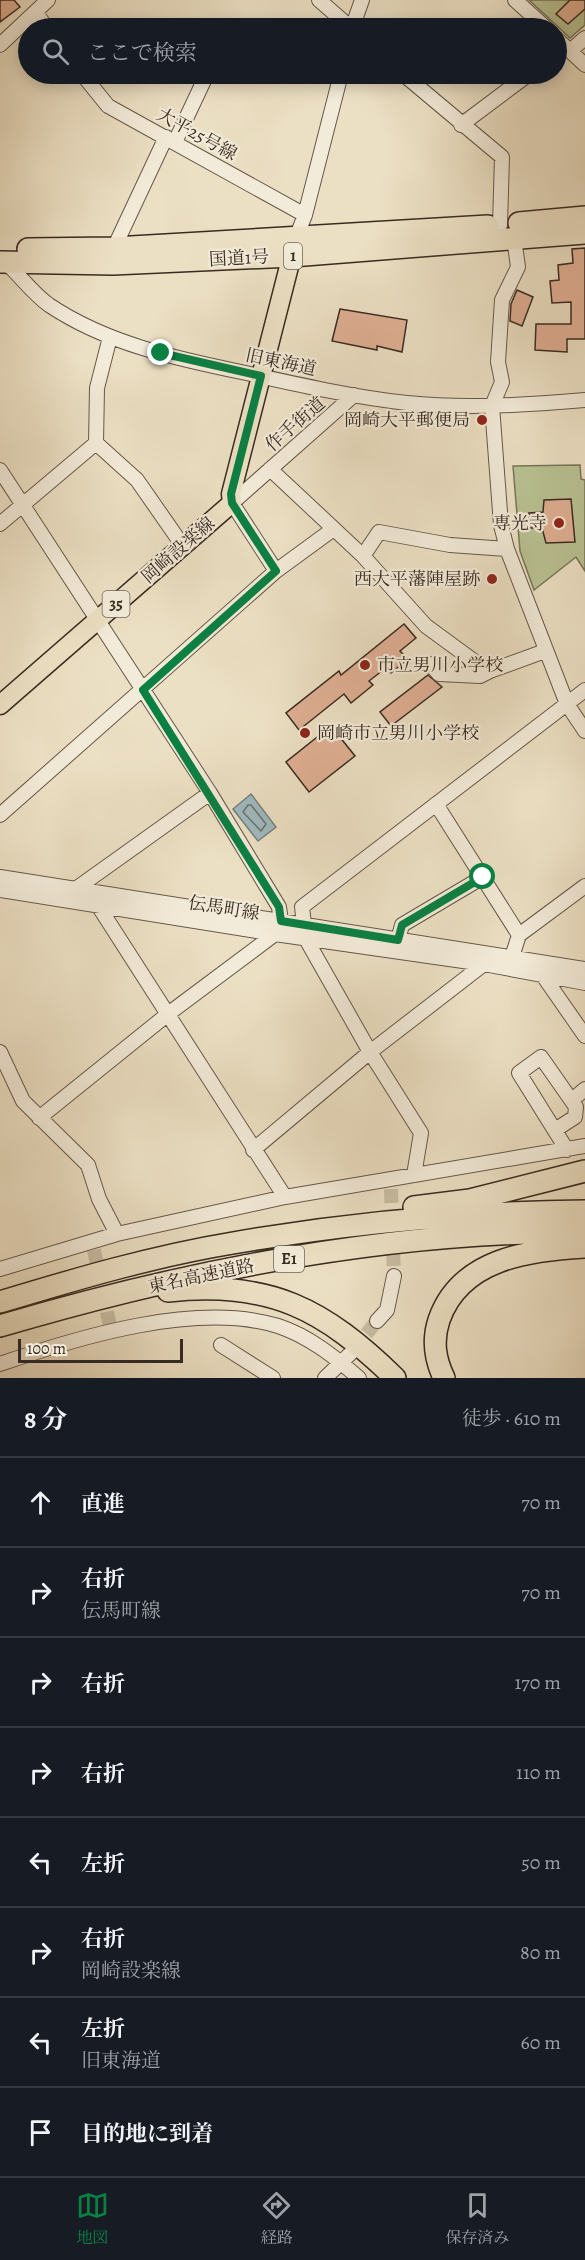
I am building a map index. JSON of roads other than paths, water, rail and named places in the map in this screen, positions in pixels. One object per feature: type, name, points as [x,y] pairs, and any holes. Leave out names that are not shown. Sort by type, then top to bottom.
[{"type":"highway","name":"国道1号","points":[[507,231],[585,217]]},
{"type":"highway","name":"国道1号","points":[[2,258],[113,264],[294,247],[507,231],[585,233]]},
{"type":"highway","name":"国道1号","points":[[2,258],[114,248],[294,247]]},
{"type":"highway","points":[[231,1243],[316,1221],[470,1200],[585,1171]]},
{"type":"highway","name":"東名高速道路","points":[[0,1302],[88,1276],[231,1243],[394,1222],[585,1211]]},
{"type":"highway","name":"東名高速道路","points":[[0,1326],[173,1280],[346,1250],[431,1239],[585,1232]]},
{"type":"highway","points":[[444,1378],[436,1361],[435,1333],[445,1303],[465,1280],[496,1261],[530,1252],[585,1247]]},
{"type":"highway","points":[[63,1308],[171,1290],[235,1290],[265,1295],[294,1303],[340,1329],[395,1378]]},
{"type":"main road","name":"岡崎設楽線","points":[[0,705],[232,503],[231,494],[294,247]]},
{"type":"street","points":[[29,18],[48,0]]},
{"type":"street","points":[[319,0],[340,18]]},
{"type":"street","points":[[356,18],[363,0]]},
{"type":"street","points":[[515,0],[535,18]]},
{"type":"street","points":[[35,12],[40,18]]},
{"type":"street","points":[[0,45],[18,28]]},
{"type":"street","points":[[567,45],[585,38]]},
{"type":"street","points":[[567,51],[585,65]]},
{"type":"street","name":"大平25号線","points":[[90,84],[108,106],[305,215]]},
{"type":"street","points":[[114,248],[202,84]]},
{"type":"street","points":[[294,247],[305,215],[338,84]]},
{"type":"street","points":[[414,84],[502,157],[507,231],[518,267],[502,300],[498,362],[502,381],[492,406],[501,525],[507,549],[545,651],[567,704],[585,731]]},
{"type":"street","points":[[461,125],[516,84]]},
{"type":"street","name":"旧東海道","points":[[2,258],[47,304],[110,337],[190,362],[354,395],[409,403],[492,406],[585,400]]},
{"type":"street","points":[[0,524],[96,443],[97,388],[110,337]]},
{"type":"street","name":"作手街道","points":[[232,503],[354,395]]},
{"type":"street","points":[[96,443],[137,480],[183,546]]},
{"type":"street","points":[[270,469],[332,530],[363,556],[426,626],[490,671]]},
{"type":"street","points":[[0,470],[210,793],[279,907],[278,928],[39,1118]]},
{"type":"street","points":[[232,503],[276,571]]},
{"type":"street","points":[[0,815],[276,571],[332,530]]},
{"type":"street","points":[[363,556],[379,532],[450,545],[507,549]]},
{"type":"street","points":[[430,664],[439,674],[480,676],[545,651]]},
{"type":"street","points":[[414,1175],[421,1133],[370,1052],[305,932],[302,907],[585,690]]},
{"type":"street","points":[[0,877],[77,888],[210,793]]},
{"type":"street","points":[[436,804],[519,935]]},
{"type":"street","points":[[398,940],[402,925],[483,877]]},
{"type":"street","points":[[512,957],[519,935],[585,886]]},
{"type":"street","name":"伝馬町線","points":[[77,888],[204,911],[278,928]]},
{"type":"street","name":"伝馬町線","points":[[0,891],[99,907],[305,932],[585,983]]},
{"type":"street","points":[[99,907],[285,1197]]},
{"type":"street","name":"伝馬町線","points":[[305,932],[398,940],[585,969]]},
{"type":"street","points":[[253,1150],[370,1052],[484,964]]},
{"type":"street","points":[[544,977],[585,1036]]},
{"type":"street","points":[[0,1052],[22,1101],[88,1165],[99,1199],[117,1234]]},
{"type":"street","points":[[555,1130],[575,1117],[576,1107],[541,1057],[519,1073],[567,1150]]},
{"type":"street","points":[[572,1100],[585,1089]]},
{"type":"street","points":[[0,1269],[94,1245],[117,1234],[285,1197],[390,1185],[414,1175],[585,1146]]},
{"type":"street","points":[[377,1322],[387,1310],[394,1276]]},
{"type":"street","points":[[0,1364],[111,1331],[190,1318],[225,1317],[255,1320],[280,1327],[340,1361],[359,1378]]},
{"type":"street","points":[[221,1346],[273,1378]]},
{"type":"street","points":[[325,1378],[340,1361],[352,1352]]},
{"type":"water","points":[[251,794],[276,827],[258,841],[233,809]]},
{"type":"tunnel","points":[[391,1189],[394,1276]]},
{"type":"tunnel","points":[[94,1250],[111,1331]]},
{"type":"tunnel","points":[[353,1350],[377,1321]]},
{"type":"place","name":"岡崎大平郵便局","points":[[482,420]]},
{"type":"place","name":"専光寺","points":[[559,523]]},
{"type":"place","name":"西大平藩陣屋跡","points":[[492,579]]},
{"type":"place","name":"市立男川小学校","points":[[365,665]]},
{"type":"place","name":"岡崎市立男川小学校","points":[[305,733]]}]
